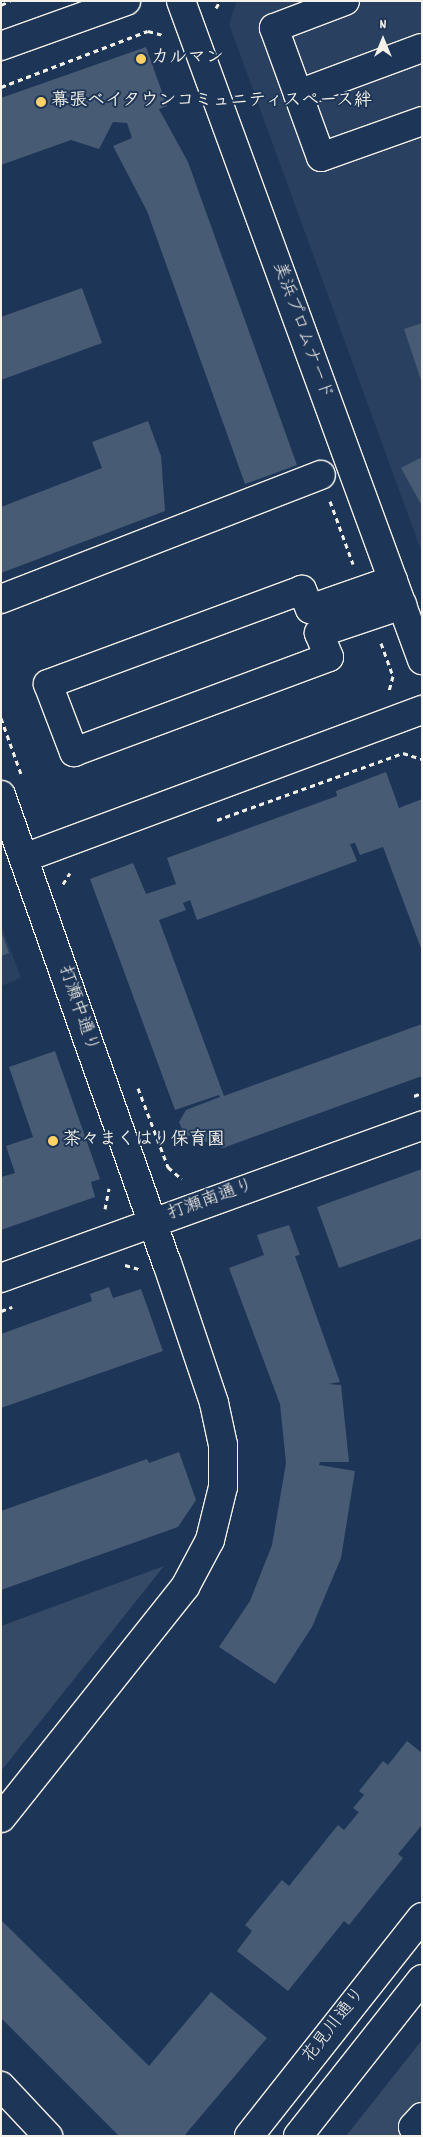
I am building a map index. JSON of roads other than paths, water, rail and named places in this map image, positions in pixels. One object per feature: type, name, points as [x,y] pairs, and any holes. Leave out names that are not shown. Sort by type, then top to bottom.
[{"type":"street","points":[[1,46],[126,1]]},
{"type":"street","name":"美浜プロムナード","points":[[181,1],[422,660]]},
{"type":"street","points":[[345,1],[274,28],[321,158],[422,121]]},
{"type":"street","points":[[298,94],[422,48]]},
{"type":"street","points":[[1,599],[321,475]]},
{"type":"street","points":[[314,621],[362,590],[392,580]]},
{"type":"street","points":[[302,590],[314,621],[329,657],[74,752],[48,684],[302,590]]},
{"type":"street","points":[[314,621],[371,616],[402,605]]},
{"type":"street","points":[[24,858],[422,710]]},
{"type":"street","name":"打瀬中通り","points":[[1,1818],[185,1588],[210,1540],[223,1487],[223,1445],[214,1404],[24,858],[12,787]]},
{"type":"street","name":"打瀬南通り","points":[[1,1278],[422,1126]]},
{"type":"street","name":"花見川通り","points":[[249,2136],[422,1917]]},
{"type":"street","points":[[298,2136],[422,1979]]},
{"type":"street","points":[[1,2086],[48,2136]]},
{"type":"place","name":"カルマン","points":[[141,59]]},
{"type":"place","name":"幕張ベイタウンコミュニティスペース絆","points":[[41,102]]},
{"type":"place","name":"茶々まくはり保育園","points":[[53,1141]]}]
